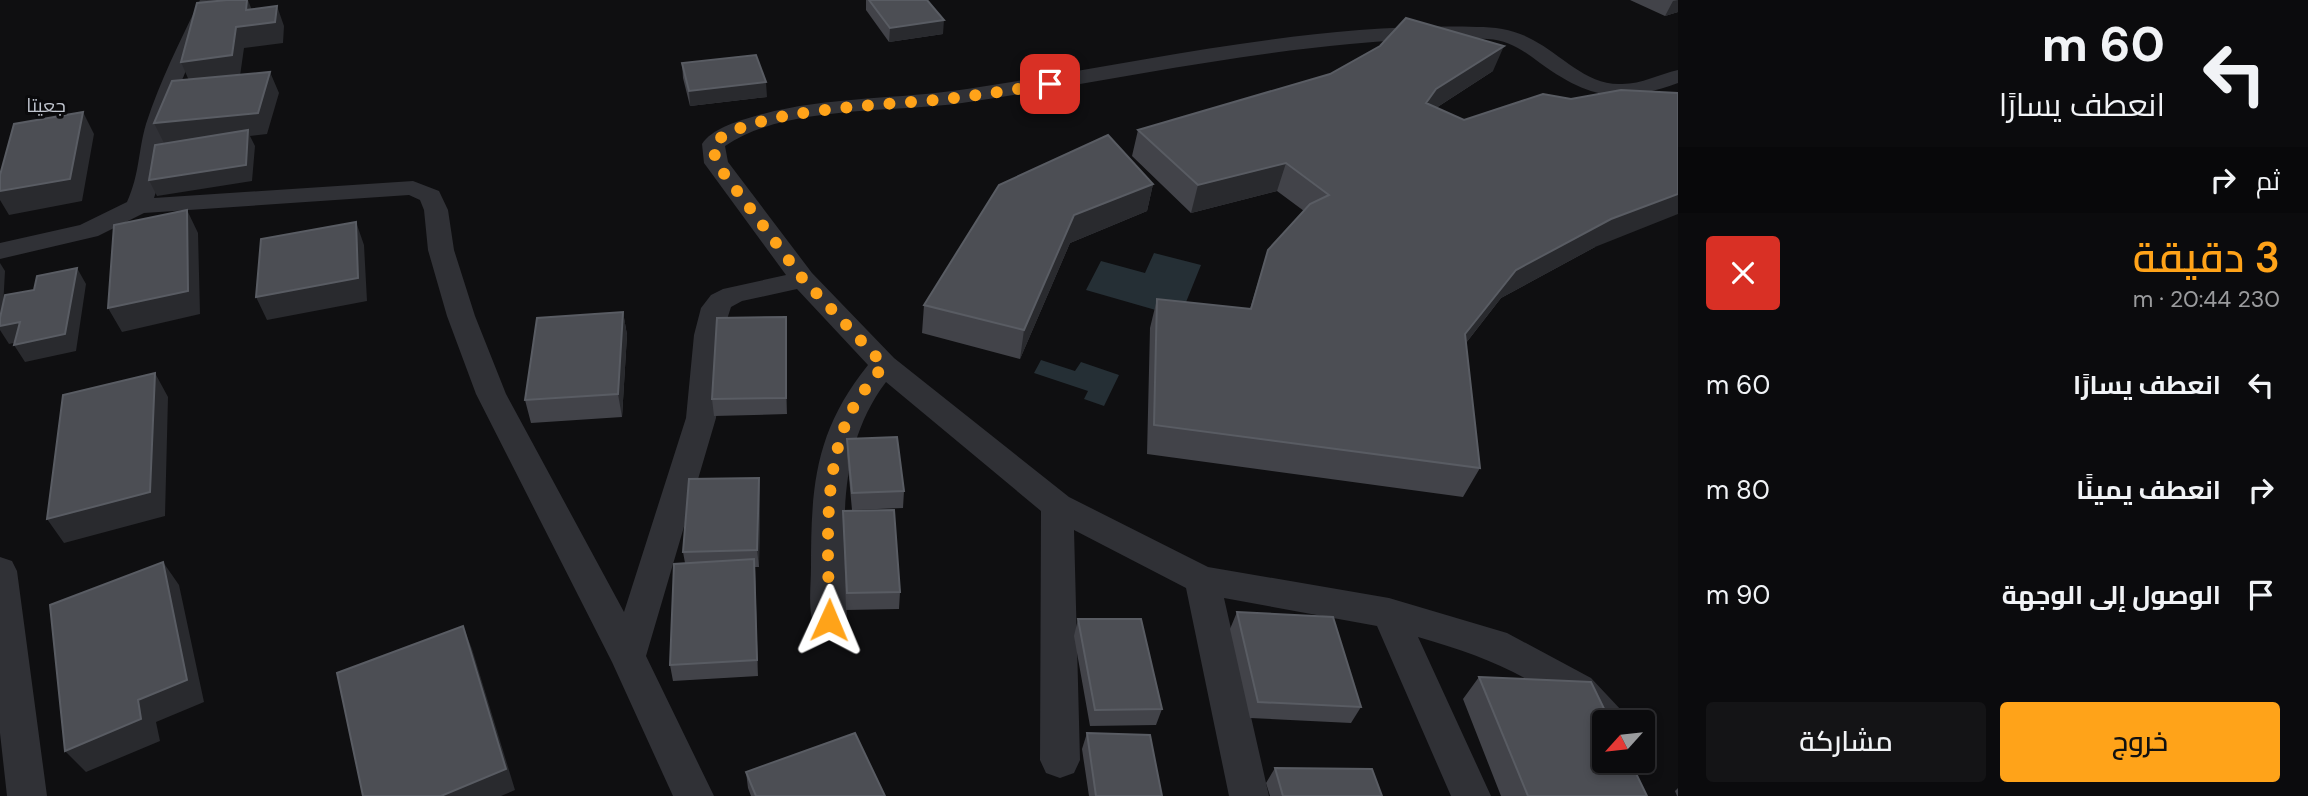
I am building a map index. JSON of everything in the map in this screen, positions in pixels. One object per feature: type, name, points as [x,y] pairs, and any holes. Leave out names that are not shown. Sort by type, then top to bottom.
[{"type":"street","points":[[0,251],[74,236],[120,219],[138,206],[149,179],[156,128],[170,84],[209,0]]},
{"type":"street","points":[[1596,710],[1578,690],[1494,644],[1390,612],[1202,580],[1057,506],[884,365],[803,279],[716,163],[713,144],[722,135],[755,122],[791,115],[968,96],[1297,42],[1415,34],[1503,35],[1520,40],[1578,80],[1606,91],[1644,88],[1678,76]]},
{"type":"street","points":[[138,206],[413,188],[430,196],[436,210],[441,250],[461,316],[491,394],[628,656],[694,796]]},
{"type":"street","points":[[628,656],[701,418],[708,335],[715,308],[721,301],[733,295],[803,279]]},
{"type":"street","points":[[829,620],[830,484],[844,428],[860,395],[884,365]]},
{"type":"street","points":[[1057,506],[1060,760]]},
{"type":"street","points":[[0,571],[27,796]]},
{"type":"street","points":[[1202,580],[1249,796]]},
{"type":"street","points":[[1390,612],[1471,796]]},
{"type":"shaded area","points":[[1154,253],[1201,265],[1180,317],[1086,290],[1101,261],[1145,273]]},
{"type":"shaded area","points":[[1041,360],[1075,371],[1081,362],[1119,375],[1104,406],[1084,399],[1088,391],[1034,373]]},
{"type":"building","points":[[247,0],[246,10],[277,6],[275,22],[236,27],[232,55],[181,62],[197,3]]},
{"type":"building","points":[[869,0],[927,0],[944,20],[890,28]]},
{"type":"building","points":[[1406,18],[1504,46],[1436,89],[1426,103],[1464,120],[1543,94],[1571,99],[1621,90],[1678,93],[1678,194],[1611,219],[1516,270],[1465,334],[1480,468],[1154,425],[1157,299],[1251,309],[1268,250],[1310,204],[1329,195],[1286,163],[1198,185],[1138,130],[1330,74],[1380,46]]},
{"type":"building","points":[[756,55],[766,82],[689,91],[682,63]]},
{"type":"building","points":[[270,72],[258,113],[154,123],[172,81]]},
{"type":"building","points":[[83,112],[70,179],[0,191],[0,175],[14,124]]},
{"type":"building","points":[[248,130],[246,165],[149,180],[155,145]]},
{"type":"building","points":[[1108,135],[1153,184],[1074,215],[1024,330],[924,305],[999,185]]},
{"type":"building","points":[[187,210],[188,291],[108,308],[114,225]]},
{"type":"building","points":[[356,222],[358,278],[256,297],[261,239]]},
{"type":"building","points":[[77,268],[65,334],[14,345],[20,322],[0,326],[5,295],[34,290],[37,276]]},
{"type":"building","points":[[623,312],[618,394],[525,400],[537,318]]},
{"type":"building","points":[[786,317],[786,398],[712,399],[717,318]]},
{"type":"building","points":[[155,373],[150,492],[47,519],[63,395]]},
{"type":"building","points":[[897,437],[904,491],[852,493],[847,439]]},
{"type":"building","points":[[759,478],[757,550],[683,552],[689,479]]},
{"type":"building","points":[[894,510],[900,592],[847,593],[843,511]]},
{"type":"building","points":[[754,559],[757,660],[670,665],[674,564]]},
{"type":"building","points":[[163,562],[187,680],[138,700],[141,719],[65,751],[50,605]]},
{"type":"building","points":[[1237,612],[1333,617],[1361,707],[1258,702]]},
{"type":"building","points":[[1078,619],[1141,619],[1162,709],[1095,710]]},
{"type":"building","points":[[463,626],[506,769],[441,796],[363,796],[337,673]]},
{"type":"building","points":[[1479,677],[1591,682],[1605,710],[1592,710],[1592,774],[1636,774],[1647,796],[1528,796]]},
{"type":"building","points":[[855,733],[885,796],[756,796],[746,772]]},
{"type":"building","points":[[1087,733],[1150,735],[1162,796],[1096,796]]},
{"type":"building","points":[[1275,768],[1372,769],[1382,796],[1283,796]]},
{"type":"district","name":"جعيتا","points":[[46,105]]},
{"type":"route","points":[[829,620],[830,484],[844,428],[860,395],[884,365],[803,279],[716,163],[713,144],[722,135],[755,122],[791,115],[954,98],[1050,84]]}]
